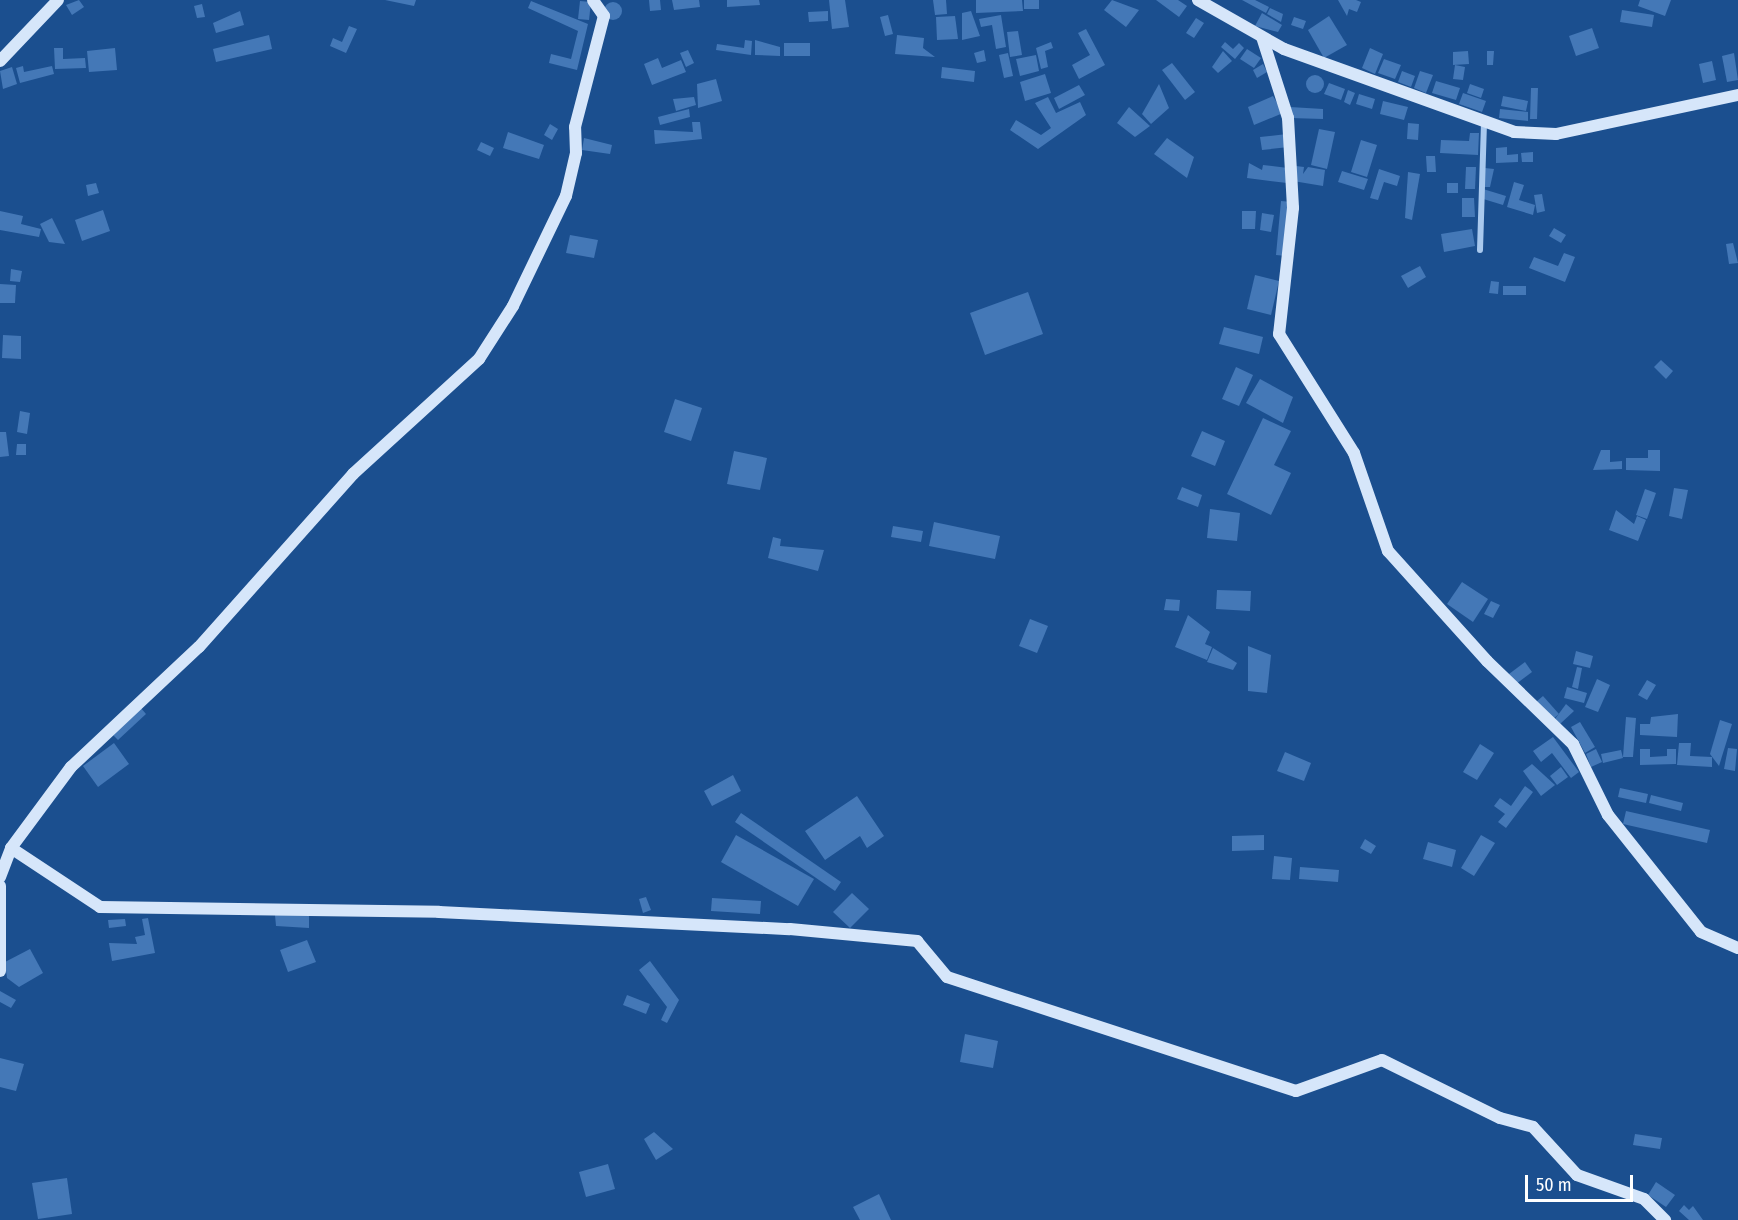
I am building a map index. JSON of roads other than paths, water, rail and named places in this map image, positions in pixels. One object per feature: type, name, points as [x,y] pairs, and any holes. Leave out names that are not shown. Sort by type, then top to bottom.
[{"type":"street","points":[[0,61],[58,0]]},
{"type":"street","points":[[0,877],[11,848],[71,766],[199,647],[353,474],[478,359],[513,306],[566,196],[576,153],[575,127],[604,16],[594,0]]},
{"type":"street","points":[[1198,0],[1262,37],[1404,96],[1514,132],[1556,134],[1738,95]]},
{"type":"street","points":[[1262,37],[1288,118],[1290,141],[1293,208],[1279,334],[1354,453],[1388,551],[1487,661],[1573,744],[1608,815],[1701,932],[1738,948]]},
{"type":"street","points":[[1480,250],[1484,122]]},
{"type":"street","points":[[11,848],[100,908],[451,912],[790,929],[917,941],[947,977],[1296,1091],[1382,1060],[1500,1118],[1533,1127],[1577,1174],[1644,1200],[1665,1220]]},
{"type":"street","points":[[0,886],[0,970]]}]
